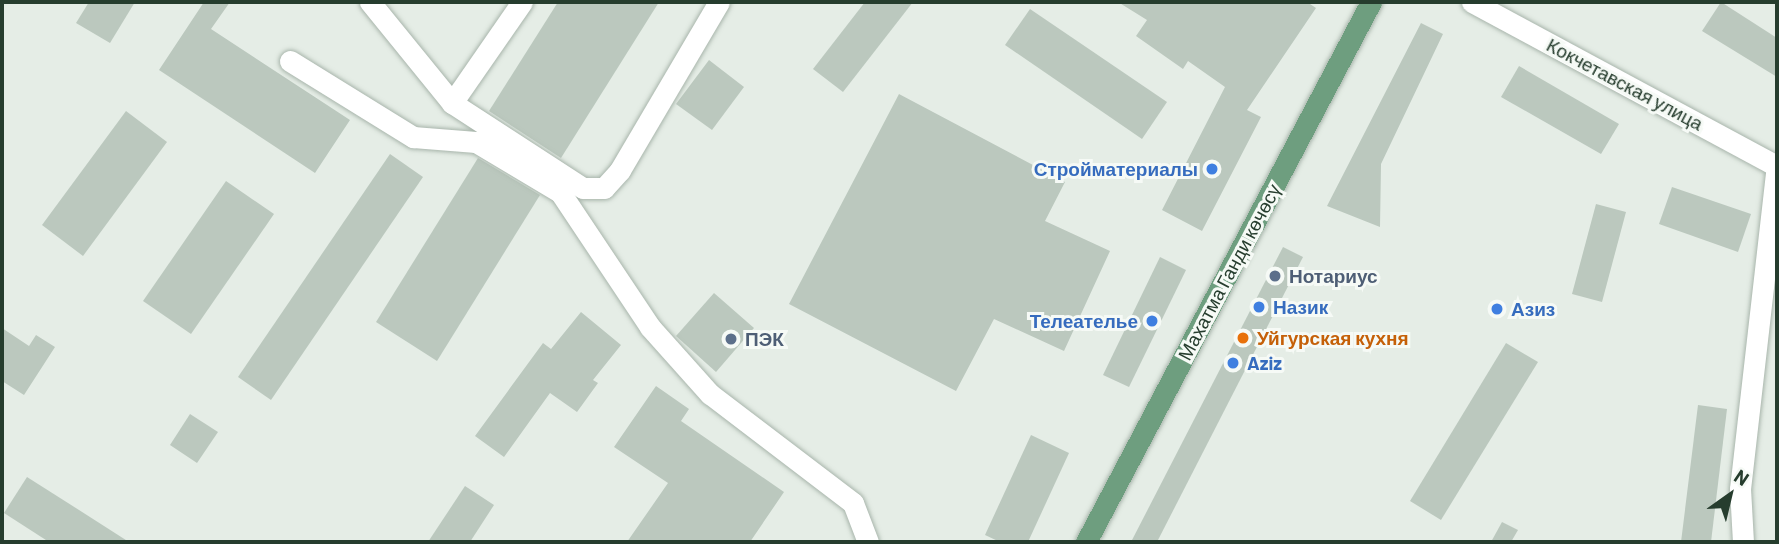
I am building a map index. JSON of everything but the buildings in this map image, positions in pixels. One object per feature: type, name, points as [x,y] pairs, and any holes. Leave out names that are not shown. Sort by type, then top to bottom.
[{"type":"main road","name":"Махатма Ганди көчөсү","points":[[1086,542],[1371,2]]},
{"type":"street","points":[[370,2],[452,103],[583,188],[604,188],[620,170],[719,2]]},
{"type":"street","points":[[452,103],[522,2]]},
{"type":"street","name":"Кокчетавская улица","points":[[1472,2],[1777,166]]},
{"type":"street","points":[[290,61],[413,137],[476,142],[560,192],[650,327],[710,394],[853,503],[868,542]]},
{"type":"street","points":[[1743,542],[1740,489],[1777,166]]},
{"type":"place","name":"Стройматериалы","points":[[1212,169]]},
{"type":"place","name":"Нотариус","points":[[1275,276]]},
{"type":"place","name":"Назик","points":[[1259,307]]},
{"type":"place","name":"Азиз","points":[[1497,309]]},
{"type":"place","name":"Телеателье","points":[[1152,321]]},
{"type":"place","name":"Уйгурская кухня","points":[[1243,338]]},
{"type":"place","name":"ПЭК","points":[[731,339]]},
{"type":"place","name":"Aziz","points":[[1233,363]]}]
